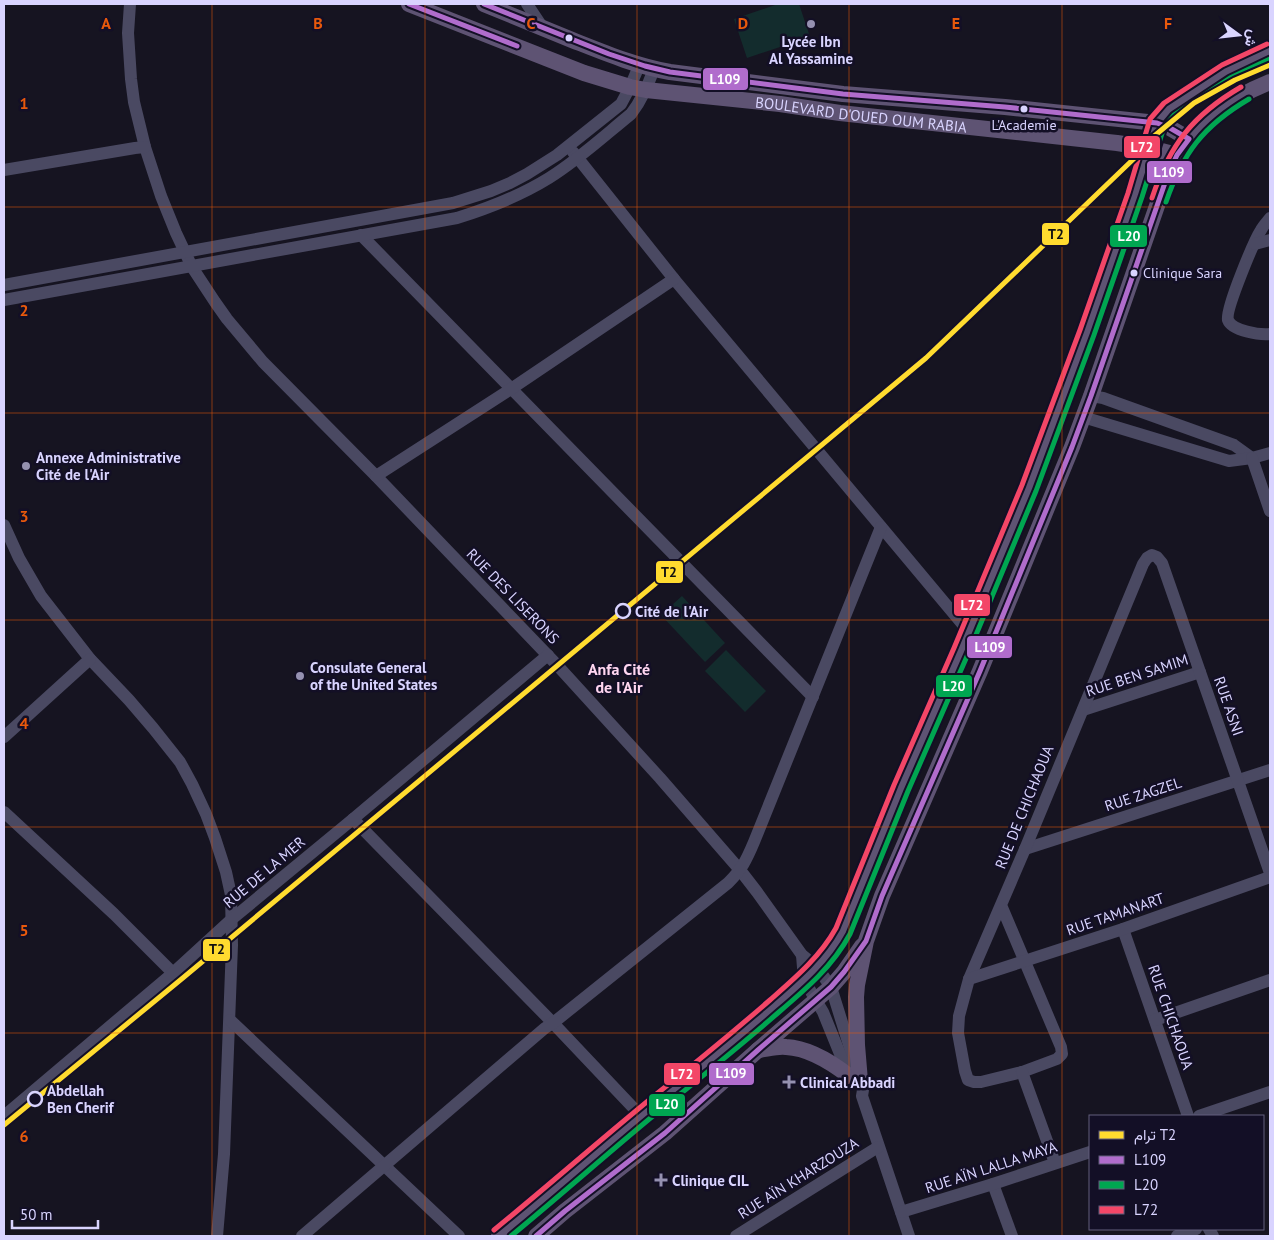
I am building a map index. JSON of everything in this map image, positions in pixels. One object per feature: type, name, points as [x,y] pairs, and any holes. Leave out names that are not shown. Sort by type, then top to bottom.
[{"type":"main road","name":"BOULEVARD D'OUED OUM RABIA","points":[[409,4],[584,73],[638,89],[1117,143],[1150,148],[1177,155]]},
{"type":"main road","name":"BOULEVARD D'OUED OUM RABIA","points":[[484,4],[647,67],[670,72],[843,94],[1005,107],[1157,123],[1189,139]]},
{"type":"main road","points":[[500,1236],[804,980],[837,942],[901,788],[970,632],[1029,488],[1135,195],[1157,123],[1169,109],[1226,71],[1270,51]]},
{"type":"main road","points":[[857,1085],[856,997],[866,941],[882,896],[988,653],[1084,417],[1167,177],[1177,155],[1202,123],[1233,100],[1270,82]]},
{"type":"main road","points":[[536,1236],[665,1133],[816,1001],[844,972],[866,941]]},
{"type":"main road","points":[[758,1050],[785,1047],[796,1048],[820,1057],[857,1085]]},
{"type":"street","name":"RUE DES LISERONS","points":[[130,4],[128,32],[131,79],[145,147],[161,196],[185,253],[226,319],[263,362],[376,476],[548,655],[660,778],[740,870],[758,892],[802,956],[817,967],[831,987],[857,1085]]},
{"type":"street","points":[[527,4],[543,28]]},
{"type":"street","points":[[4,300],[456,218],[497,205],[516,197],[565,167],[631,114],[639,104],[638,89],[647,67]]},
{"type":"street","points":[[4,285],[463,201],[510,183],[542,165],[638,89]]},
{"type":"street","points":[[568,146],[674,279],[970,632]]},
{"type":"street","points":[[4,170],[145,147]]},
{"type":"street","points":[[1270,218],[1261,229],[1228,313],[1228,320],[1236,328],[1254,333],[1270,334]]},
{"type":"street","points":[[361,235],[812,697]]},
{"type":"street","points":[[1255,244],[1270,240]]},
{"type":"street","points":[[376,476],[674,279]]},
{"type":"street","points":[[1091,396],[1103,398],[1234,445],[1252,458],[1270,511]]},
{"type":"street","points":[[1084,417],[1229,461],[1270,453]]},
{"type":"street","points":[[4,525],[19,558],[41,596],[90,659],[153,728],[180,762],[192,784],[215,838],[226,872],[231,895],[232,945],[224,1154],[217,1236]]},
{"type":"street","points":[[302,1236],[545,1028],[728,883],[740,870],[751,850],[881,527]]},
{"type":"street","name":"RUE ASNI","points":[[1152,555],[1157,557],[1162,563],[1270,873]]},
{"type":"street","name":"RUE DE CHICHAOUA","points":[[1022,1072],[981,1082],[968,1080],[958,1033],[959,1016],[969,979],[1083,710],[1142,564],[1152,555]]},
{"type":"street","name":"RUE DE LA MER","points":[[4,1116],[173,973],[232,919],[548,655]]},
{"type":"street","points":[[4,737],[90,659]]},
{"type":"street","name":"RUE BEN SAMIM","points":[[1083,710],[1200,672]]},
{"type":"street","name":"RUE ZAGZEL","points":[[1025,849],[1270,770]]},
{"type":"street","points":[[4,812],[114,914],[173,973]]},
{"type":"street","points":[[353,819],[553,1023],[641,1116]]},
{"type":"street","name":"RUE TAMANART","points":[[969,979],[1123,930],[1270,877]]},
{"type":"street","points":[[1001,905],[1061,1047],[1062,1054],[1057,1059],[1022,1072],[1055,1164]]},
{"type":"street","name":"RUE CHICHAOUA","points":[[1123,930],[1188,1115]]},
{"type":"street","name":"RUE DES LISERONS","points":[[802,956],[804,980]]},
{"type":"street","points":[[804,980],[823,1012],[857,1085],[909,1236]]},
{"type":"street","points":[[1155,1020],[1270,980]]},
{"type":"street","points":[[230,1020],[459,1236]]},
{"type":"street","points":[[1202,1115],[1270,1092]]},
{"type":"street","name":"RUE AÏN KHARZOUZA","points":[[736,1236],[878,1147]]},
{"type":"street","name":"RUE AÏN LALLA MAYA","points":[[901,1212],[1089,1152]]},
{"type":"street","points":[[994,1184],[1012,1236]]},
{"type":"street","points":[[1177,1236],[1193,1230]]},
{"type":"green space","points":[[778,4],[799,4],[810,37],[747,58],[734,19]]},
{"type":"green space","points":[[682,596],[725,643],[705,662],[661,615]]},
{"type":"green space","points":[[726,650],[766,691],[745,712],[705,671]]},
{"type":"tram line","name":"T2","points":[[4,1125],[926,358],[1145,148],[1153,137],[1194,103],[1235,80],[1270,65]]},
{"type":"transit line","name":"L109","points":[[409,4],[517,46]]},
{"type":"transit line","name":"L109","points":[[484,4],[609,54],[670,72],[843,94],[1005,107],[1157,123],[1189,139],[1177,155],[1167,177],[1072,447],[980,671],[882,896],[866,941],[831,987],[665,1133],[536,1236]]},
{"type":"transit line","name":"L72","points":[[494,1230],[789,984],[830,939],[1022,485],[1080,330],[1128,193],[1150,119],[1164,103],[1222,65],[1267,44]]},
{"type":"transit line","name":"L20","points":[[511,1236],[809,986],[843,946],[850,934],[908,791],[1036,491],[1094,335],[1164,127],[1174,115],[1230,78],[1270,59]]},
{"type":"transit line","name":"L72","points":[[1152,198],[1167,162],[1185,133],[1209,109],[1241,87]]},
{"type":"transit line","name":"L20","points":[[1166,202],[1180,169],[1197,142],[1219,120],[1249,99]]},
{"type":"place","name":"Lycée Ibn Al Yassamine","points":[[811,24]]},
{"type":"place","name":"L'Academie","points":[[1024,109]]},
{"type":"place","name":"Clinique Sara","points":[[1134,273]]},
{"type":"place","name":"Annexe Administrative Cité de l'Air","points":[[26,466]]},
{"type":"place","name":"Cité de l'Air","points":[[623,611]]},
{"type":"place","name":"Consulate General of the United States","points":[[300,676]]},
{"type":"place","name":"Clinical Abbadi","points":[[789,1082]]},
{"type":"place","name":"Abdellah Ben Cherif","points":[[35,1099]]},
{"type":"place","name":"Clinique CIL","points":[[661,1180]]},
{"type":"district","name":"Anfa Cité de l'Air","points":[[619,678]]}]
